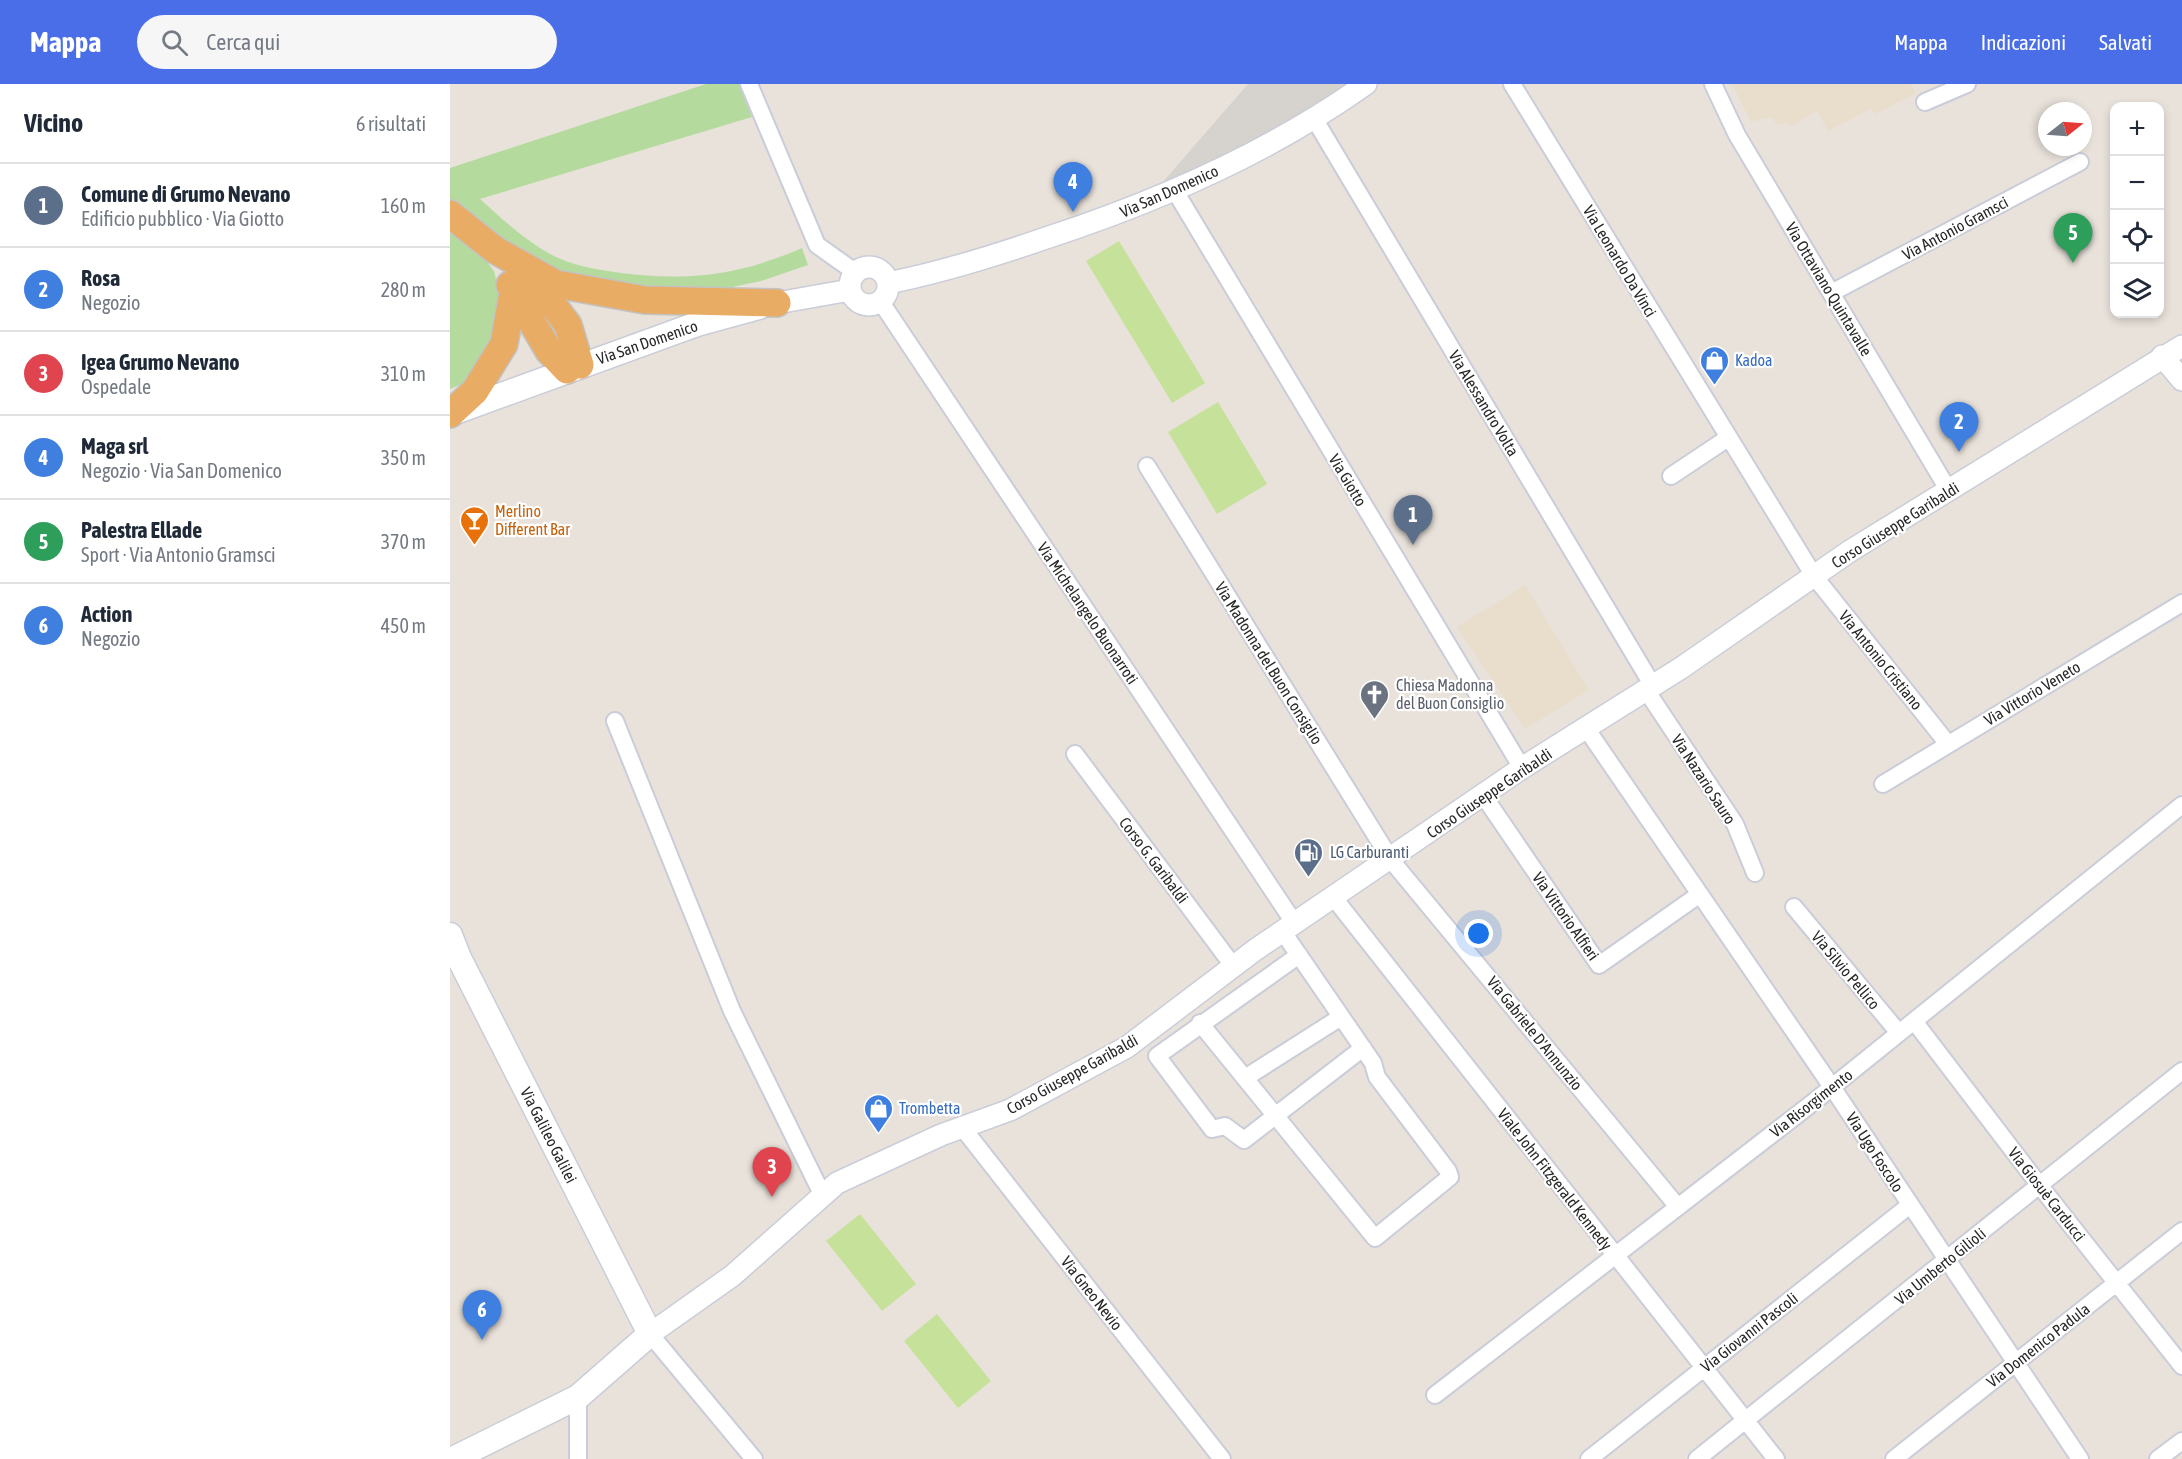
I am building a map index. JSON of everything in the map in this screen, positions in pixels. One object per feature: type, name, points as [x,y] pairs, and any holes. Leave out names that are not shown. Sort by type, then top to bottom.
[{"type":"highway","points":[[450,214],[495,250],[556,284],[645,300],[777,303]]},
{"type":"highway","points":[[495,250],[513,292],[549,351],[573,368]]},
{"type":"highway","points":[[526,269],[568,325],[573,368]]},
{"type":"highway","points":[[450,414],[475,391],[504,344],[513,292]]},
{"type":"main road","name":"Via San Domenico","points":[[450,414],[696,324],[777,303]]},
{"type":"main road","name":"Via Galileo Galilei","points":[[450,935],[459,958],[650,1334]]},
{"type":"main road","name":"Corso Giuseppe Garibaldi","points":[[453,1459],[578,1396],[650,1334]]},
{"type":"street","points":[[749,84],[817,245],[852,281],[852,296],[862,304],[875,305],[885,292],[878,268],[866,267],[852,281]]},
{"type":"street","name":"Via San Domenico","points":[[885,292],[1128,211],[1175,191],[1315,120],[1366,84]]},
{"type":"street","name":"Via Leonardo Da Vinci","points":[[1512,84],[1811,572]]},
{"type":"street","name":"Via Ottaviano Quintavalle","points":[[1713,84],[1737,135],[1949,491]]},
{"type":"street","points":[[1925,102],[1967,84]]},
{"type":"street","name":"Via Alessandro Volta","points":[[1315,120],[1649,688]]},
{"type":"street","name":"Via Antonio Gramsci","points":[[1832,293],[2079,162]]},
{"type":"street","name":"Via Giotto","points":[[1175,191],[1522,768]]},
{"type":"street","name":"Via San Domenico","points":[[777,303],[852,281]]},
{"type":"street","name":"Via Michelangelo Buonarroti","points":[[885,292],[1289,928],[1299,956],[1373,1062],[1377,1077],[1448,1171],[1450,1177],[1375,1238],[1276,1116]]},
{"type":"street","name":"Corso Giuseppe Garibaldi","points":[[650,1334],[732,1276],[837,1183],[962,1127],[1010,1110],[1127,1047],[1289,928],[1522,768],[1649,688],[1811,572],[1949,491],[2182,346]]},
{"type":"street","points":[[2163,356],[2182,380]]},
{"type":"street","points":[[1671,476],[1728,438]]},
{"type":"street","name":"Via Madonna del Buon Consiglio","points":[[1147,466],[1391,860]]},
{"type":"street","name":"Via Antonio Cristiano","points":[[1811,572],[1948,744]]},
{"type":"street","name":"Via Vittorio Veneto","points":[[1882,784],[2182,603]]},
{"type":"street","name":"Via Nazario Sauro","points":[[1649,688],[1735,824],[1755,873]]},
{"type":"street","points":[[615,721],[732,1011],[823,1196]]},
{"type":"street","name":"Via Ugo Foscolo","points":[[1586,728],[1832,1087],[1946,1262],[2080,1459]]},
{"type":"street","name":"Corso G. Garibaldi","points":[[1075,754],[1234,967]]},
{"type":"street","name":"Via Vittorio Alfieri","points":[[1484,795],[1599,965],[1700,894]]},
{"type":"street","name":"Via Risorgimento","points":[[1435,1395],[1832,1087],[2182,806]]},
{"type":"street","name":"Via Gabriele D'Annunzio","points":[[1391,860],[1678,1207]]},
{"type":"street","name":"Viale John Fitzgerald Kennedy","points":[[1334,898],[1776,1459]]},
{"type":"street","name":"Via Silvio Pellico","points":[[1794,907],[1899,1033]]},
{"type":"street","points":[[1299,956],[1200,1023],[1157,1056],[1212,1129],[1225,1126],[1244,1140],[1363,1048]]},
{"type":"street","points":[[1245,1078],[1341,1017]]},
{"type":"street","name":"Via Giosuè Carducci","points":[[1914,1021],[2182,1366]]},
{"type":"street","points":[[1200,1023],[1276,1116]]},
{"type":"street","name":"Via Umberto Gilioli","points":[[1697,1459],[2182,1071]]},
{"type":"street","name":"Via Gneo Nevio","points":[[962,1127],[1222,1459]]},
{"type":"street","name":"Via Giovanni Pascoli","points":[[1589,1459],[1910,1205]]},
{"type":"street","name":"Via Domenico Padula","points":[[1894,1459],[2182,1231]]},
{"type":"street","points":[[650,1334],[754,1459]]},
{"type":"street","points":[[578,1396],[579,1459]]},
{"type":"street","points":[[2158,1459],[2182,1441]]},
{"type":"shaded area","points":[[1248,84],[1347,84],[1266,137],[1174,181],[1161,184]]},
{"type":"shaded area","points":[[1732,84],[1911,84],[1916,93],[1875,114],[1871,109],[1828,131],[1817,111],[1790,127],[1787,122],[1777,125],[1772,117],[1751,122]]},
{"type":"shaded area","points":[[1525,585],[1589,690],[1525,729],[1457,627]]},
{"type":"green space","points":[[706,84],[739,84],[752,117],[480,199],[514,229],[542,249],[567,261],[591,268],[640,275],[710,274],[755,265],[802,248],[808,265],[761,281],[713,291],[671,293],[573,276],[523,253],[450,202],[450,168]]},
{"type":"green space","points":[[450,229],[474,246],[494,271],[504,313],[480,371],[462,384],[450,389]]},
{"type":"green space","points":[[1119,241],[1205,383],[1172,403],[1086,261]]},
{"type":"green space","points":[[1218,402],[1267,484],[1217,514],[1168,432]]},
{"type":"green space","points":[[860,1214],[916,1284],[882,1311],[826,1241]]},
{"type":"green space","points":[[937,1314],[991,1381],[958,1408],[904,1341]]},
{"type":"place","name":"Maga srl","points":[[1073,212]]},
{"type":"place","name":"Palestra Ellade","points":[[2073,263]]},
{"type":"place","name":"Kadoa","points":[[1714,386]]},
{"type":"place","name":"Rosa","points":[[1959,452]]},
{"type":"place","name":"Comune di Grumo Nevano","points":[[1413,545]]},
{"type":"place","name":"Merlino Different Bar","points":[[474,546]]},
{"type":"place","name":"Chiesa Madonna del Buon Consiglio","points":[[1375,720]]},
{"type":"place","name":"LG Carburanti","points":[[1309,878]]},
{"type":"place","name":"Trombetta","points":[[878,1134]]},
{"type":"place","name":"Igea Grumo Nevano","points":[[772,1197]]},
{"type":"place","name":"Action","points":[[482,1340]]}]
